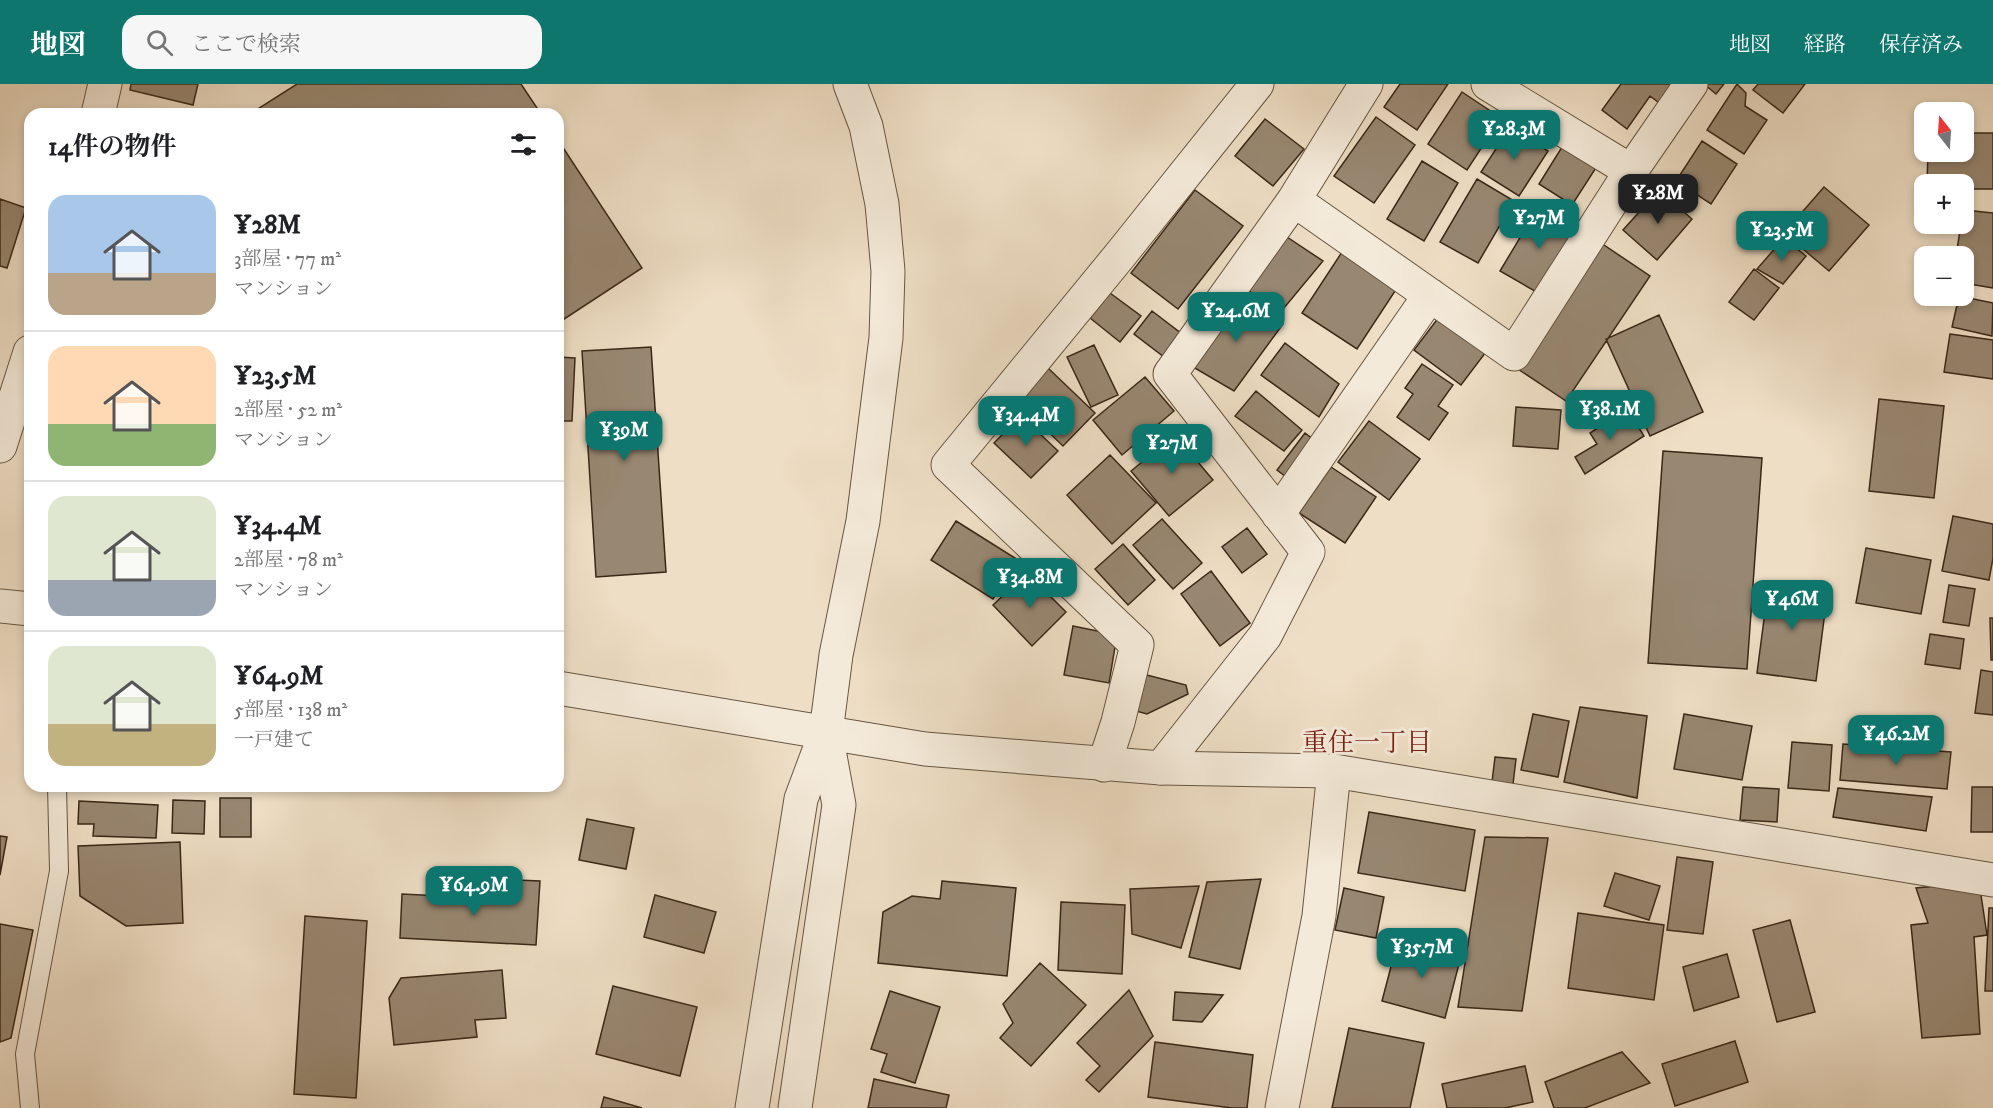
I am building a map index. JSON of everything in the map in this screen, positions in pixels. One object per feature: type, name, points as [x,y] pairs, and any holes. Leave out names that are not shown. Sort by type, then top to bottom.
[{"type":"street","points":[[99,108],[105,84]]},
{"type":"street","points":[[752,1108],[801,799],[826,732],[836,655],[865,511],[886,338],[888,271],[882,204],[866,126],[850,84]]},
{"type":"street","points":[[1104,765],[1118,722],[1137,645],[948,465],[1257,84]]},
{"type":"street","points":[[1161,768],[1265,636],[1308,552],[1170,374],[1294,200],[1366,84]]},
{"type":"street","points":[[1488,84],[1631,171]]},
{"type":"street","points":[[1294,200],[1514,354],[1631,171],[1691,84]]},
{"type":"street","points":[[1278,514],[1430,295]]},
{"type":"street","points":[[0,446],[24,371]]},
{"type":"street","points":[[0,606],[24,608]]},
{"type":"street","points":[[564,689],[925,749],[1104,765],[1334,771],[1993,880]]},
{"type":"street","points":[[795,1108],[839,806],[826,732]]},
{"type":"street","points":[[1282,1108],[1319,916],[1334,771]]},
{"type":"lane","points":[[30,1108],[25,1054],[59,871],[57,792]]},
{"type":"building","points":[[131,84],[198,84],[193,105],[130,90]]},
{"type":"building","points":[[297,84],[521,84],[537,108],[259,108]]},
{"type":"building","points":[[1400,84],[1448,84],[1417,130],[1384,107]]},
{"type":"building","points":[[1621,84],[1685,84],[1667,109],[1650,96],[1627,129],[1602,110]]},
{"type":"building","points":[[1704,84],[1724,84],[1716,94]]},
{"type":"building","points":[[1737,84],[1746,93],[1745,106],[1767,120],[1744,154],[1707,130]]},
{"type":"building","points":[[1758,84],[1805,84],[1783,113],[1753,90]]},
{"type":"building","points":[[1462,92],[1501,118],[1467,170],[1428,144]]},
{"type":"building","points":[[1376,117],[1415,145],[1374,203],[1334,176]]},
{"type":"building","points":[[1265,119],[1304,149],[1273,186],[1235,156]]},
{"type":"building","points":[[1510,127],[1548,151],[1519,196],[1481,172]]},
{"type":"building","points":[[1974,133],[1993,133],[1993,189],[1974,189],[1974,174],[1927,174],[1928,162],[1974,162]]},
{"type":"building","points":[[1567,139],[1601,160],[1572,205],[1539,184]]},
{"type":"building","points":[[1702,141],[1737,164],[1711,204],[1676,181]]},
{"type":"building","points":[[564,149],[642,268],[564,319]]},
{"type":"building","points":[[1422,161],[1458,183],[1424,241],[1387,219]]},
{"type":"building","points":[[1477,179],[1514,201],[1478,263],[1440,242]]},
{"type":"building","points":[[1824,187],[1869,225],[1829,271],[1784,233]]},
{"type":"building","points":[[1195,190],[1243,226],[1178,309],[1131,273]]},
{"type":"building","points":[[1659,190],[1692,219],[1657,260],[1623,230]]},
{"type":"building","points":[[0,199],[24,207],[24,214],[7,268],[0,266]]},
{"type":"building","points":[[1539,206],[1578,228],[1540,294],[1500,271]]},
{"type":"building","points":[[1974,211],[1993,213],[1993,288],[1974,285],[1974,246],[1958,246],[1959,234],[1974,234]]},
{"type":"building","points":[[1281,233],[1323,261],[1279,314],[1243,286]]},
{"type":"building","points":[[1784,238],[1806,256],[1783,284],[1757,269]]},
{"type":"building","points":[[1601,243],[1650,276],[1566,401],[1518,369]]},
{"type":"building","points":[[1344,249],[1399,285],[1357,349],[1302,313]]},
{"type":"building","points":[[1754,269],[1779,288],[1754,320],[1729,302]]},
{"type":"building","points":[[1110,293],[1141,316],[1120,342],[1090,318]]},
{"type":"building","points":[[1239,295],[1283,324],[1234,391],[1188,364]]},
{"type":"building","points":[[1974,299],[1993,303],[1992,336],[1952,327],[1957,306],[1974,306]]},
{"type":"building","points":[[1445,309],[1492,344],[1461,385],[1414,350]]},
{"type":"building","points":[[1152,311],[1182,334],[1164,357],[1134,334]]},
{"type":"building","points":[[1659,315],[1703,412],[1650,436],[1606,339]]},
{"type":"building","points":[[1950,334],[1993,340],[1993,379],[1944,372]]},
{"type":"building","points":[[1285,343],[1339,384],[1319,417],[1261,375]]},
{"type":"building","points":[[1094,345],[1118,395],[1091,407],[1067,357]]},
{"type":"building","points":[[651,347],[666,572],[596,577],[582,351]]},
{"type":"building","points":[[564,357],[575,358],[572,421],[564,421]]},
{"type":"building","points":[[1422,364],[1453,385],[1438,406],[1448,413],[1429,440],[1397,417],[1413,394],[1405,388]]},
{"type":"building","points":[[1048,368],[1095,413],[1063,446],[1016,401]]},
{"type":"building","points":[[1145,377],[1174,411],[1122,455],[1093,420]]},
{"type":"building","points":[[1256,391],[1302,430],[1284,451],[1235,416]]},
{"type":"building","points":[[1879,399],[1944,406],[1934,498],[1869,491]]},
{"type":"building","points":[[1516,407],[1561,410],[1558,449],[1513,446]]},
{"type":"building","points":[[1627,409],[1644,436],[1585,474],[1575,457],[1597,444],[1590,433]]},
{"type":"building","points":[[1021,416],[1058,451],[1031,478],[994,443]]},
{"type":"building","points":[[1369,421],[1420,459],[1389,500],[1338,462]]},
{"type":"building","points":[[1305,433],[1318,443],[1289,479],[1277,470]]},
{"type":"building","points":[[1175,435],[1213,480],[1169,516],[1131,471]]},
{"type":"building","points":[[1663,451],[1762,458],[1747,669],[1648,663]]},
{"type":"building","points":[[1110,455],[1156,503],[1112,544],[1067,495]]},
{"type":"building","points":[[1331,467],[1376,497],[1345,543],[1299,513]]},
{"type":"building","points":[[1953,516],[1993,524],[1993,558],[1989,580],[1942,571]]},
{"type":"building","points":[[1162,519],[1202,563],[1173,589],[1133,545]]},
{"type":"building","points":[[956,521],[1018,560],[993,599],[931,560]]},
{"type":"building","points":[[1247,528],[1267,554],[1242,573],[1222,547]]},
{"type":"building","points":[[1123,544],[1155,580],[1128,605],[1095,569]]},
{"type":"building","points":[[1866,548],[1931,560],[1921,614],[1856,603]]},
{"type":"building","points":[[1211,571],[1250,623],[1220,646],[1181,594]]},
{"type":"building","points":[[1027,573],[1066,612],[1032,646],[993,605]]},
{"type":"building","points":[[1769,581],[1828,589],[1816,681],[1757,673]]},
{"type":"building","points":[[1949,585],[1975,589],[1969,626],[1943,622]]},
{"type":"building","points":[[1990,618],[1993,618],[1993,660],[1991,660]]},
{"type":"building","points":[[1073,626],[1117,635],[1109,683],[1064,675]]},
{"type":"building","points":[[1930,634],[1964,639],[1960,669],[1925,664]]},
{"type":"building","points":[[1981,670],[1993,672],[1993,715],[1975,713]]},
{"type":"building","points":[[1135,672],[1186,685],[1188,694],[1147,714],[1125,708]]},
{"type":"building","points":[[1580,707],[1647,716],[1637,798],[1564,782]]},
{"type":"building","points":[[1533,714],[1569,721],[1558,777],[1521,770]]},
{"type":"building","points":[[1684,714],[1752,726],[1742,780],[1674,769]]},
{"type":"building","points":[[1792,742],[1832,745],[1829,791],[1788,788]]},
{"type":"building","points":[[1843,744],[1951,752],[1947,789],[1840,780]]},
{"type":"building","points":[[1495,757],[1516,759],[1513,784],[1492,782]]},
{"type":"building","points":[[1743,787],[1779,789],[1777,822],[1740,820]]},
{"type":"building","points":[[1972,787],[1993,787],[1993,832],[1971,832]]},
{"type":"building","points":[[1838,788],[1932,797],[1926,831],[1833,817]]},
{"type":"building","points":[[220,798],[251,798],[251,837],[220,837]]},
{"type":"building","points":[[173,800],[205,801],[204,834],[172,833]]},
{"type":"building","points":[[79,801],[158,805],[156,838],[93,836],[94,824],[78,824]]},
{"type":"building","points":[[1369,812],[1475,830],[1465,891],[1358,873]]},
{"type":"building","points":[[587,819],[634,828],[626,869],[579,860]]},
{"type":"building","points":[[0,836],[7,837],[0,875]]},
{"type":"building","points":[[1485,837],[1548,838],[1522,1011],[1458,1007]]},
{"type":"building","points":[[180,842],[183,923],[126,926],[80,896],[78,846]]},
{"type":"building","points":[[1677,857],[1713,862],[1703,934],[1667,930]]},
{"type":"building","points":[[1615,873],[1660,886],[1649,920],[1604,906]]},
{"type":"building","points":[[1261,879],[1240,969],[1189,957],[1207,882]]},
{"type":"building","points":[[516,880],[540,881],[536,945],[400,938],[402,894],[505,899]]},
{"type":"building","points":[[942,881],[1016,888],[1007,976],[878,963],[883,912],[912,896],[940,899]]},
{"type":"building","points":[[1979,882],[1987,935],[1974,937],[1980,1034],[1922,1038],[1911,925],[1928,923],[1916,888]]},
{"type":"building","points":[[1199,886],[1181,948],[1132,934],[1130,889]]},
{"type":"building","points":[[1344,888],[1384,897],[1376,938],[1335,930]]},
{"type":"building","points":[[655,895],[716,912],[704,953],[644,937]]},
{"type":"building","points":[[1061,902],[1125,905],[1122,974],[1058,970]]},
{"type":"building","points":[[1989,908],[1993,908],[1993,991],[1985,991]]},
{"type":"building","points":[[1578,913],[1664,925],[1654,1000],[1568,988]]},
{"type":"building","points":[[305,916],[367,921],[356,1098],[294,1094]]},
{"type":"building","points":[[1790,920],[1815,1012],[1777,1022],[1753,930]]},
{"type":"building","points":[[0,924],[33,930],[11,1038],[0,1042]]},
{"type":"building","points":[[1398,940],[1461,956],[1445,1018],[1382,1001]]},
{"type":"building","points":[[1727,954],[1739,997],[1694,1011],[1683,967]]},
{"type":"building","points":[[1040,963],[1086,1005],[1031,1066],[1000,1038],[1013,1023],[1003,1004]]},
{"type":"building","points":[[502,970],[506,1018],[475,1020],[477,1037],[394,1045],[389,998],[401,978]]},
{"type":"building","points":[[613,986],[697,1007],[680,1076],[596,1054]]},
{"type":"building","points":[[1129,990],[1153,1036],[1099,1092],[1086,1080],[1100,1066],[1077,1043]]},
{"type":"building","points":[[890,991],[940,1007],[915,1083],[881,1072],[887,1054],[871,1049]]},
{"type":"building","points":[[1175,992],[1223,995],[1202,1022],[1173,1020]]},
{"type":"building","points":[[1349,1028],[1424,1043],[1410,1108],[1332,1108]]},
{"type":"building","points":[[1735,1041],[1748,1082],[1675,1106],[1662,1064]]},
{"type":"building","points":[[1155,1042],[1253,1055],[1247,1108],[1148,1097]]},
{"type":"building","points":[[1622,1052],[1650,1083],[1585,1108],[1554,1108],[1545,1082]]},
{"type":"building","points":[[1525,1066],[1533,1102],[1505,1108],[1447,1108],[1442,1084]]},
{"type":"building","points":[[874,1079],[949,1095],[946,1108],[868,1108]]},
{"type":"building","points":[[604,1097],[642,1108],[601,1108]]},
{"type":"district","name":"重住一丁目","points":[[1367,742]]}]
